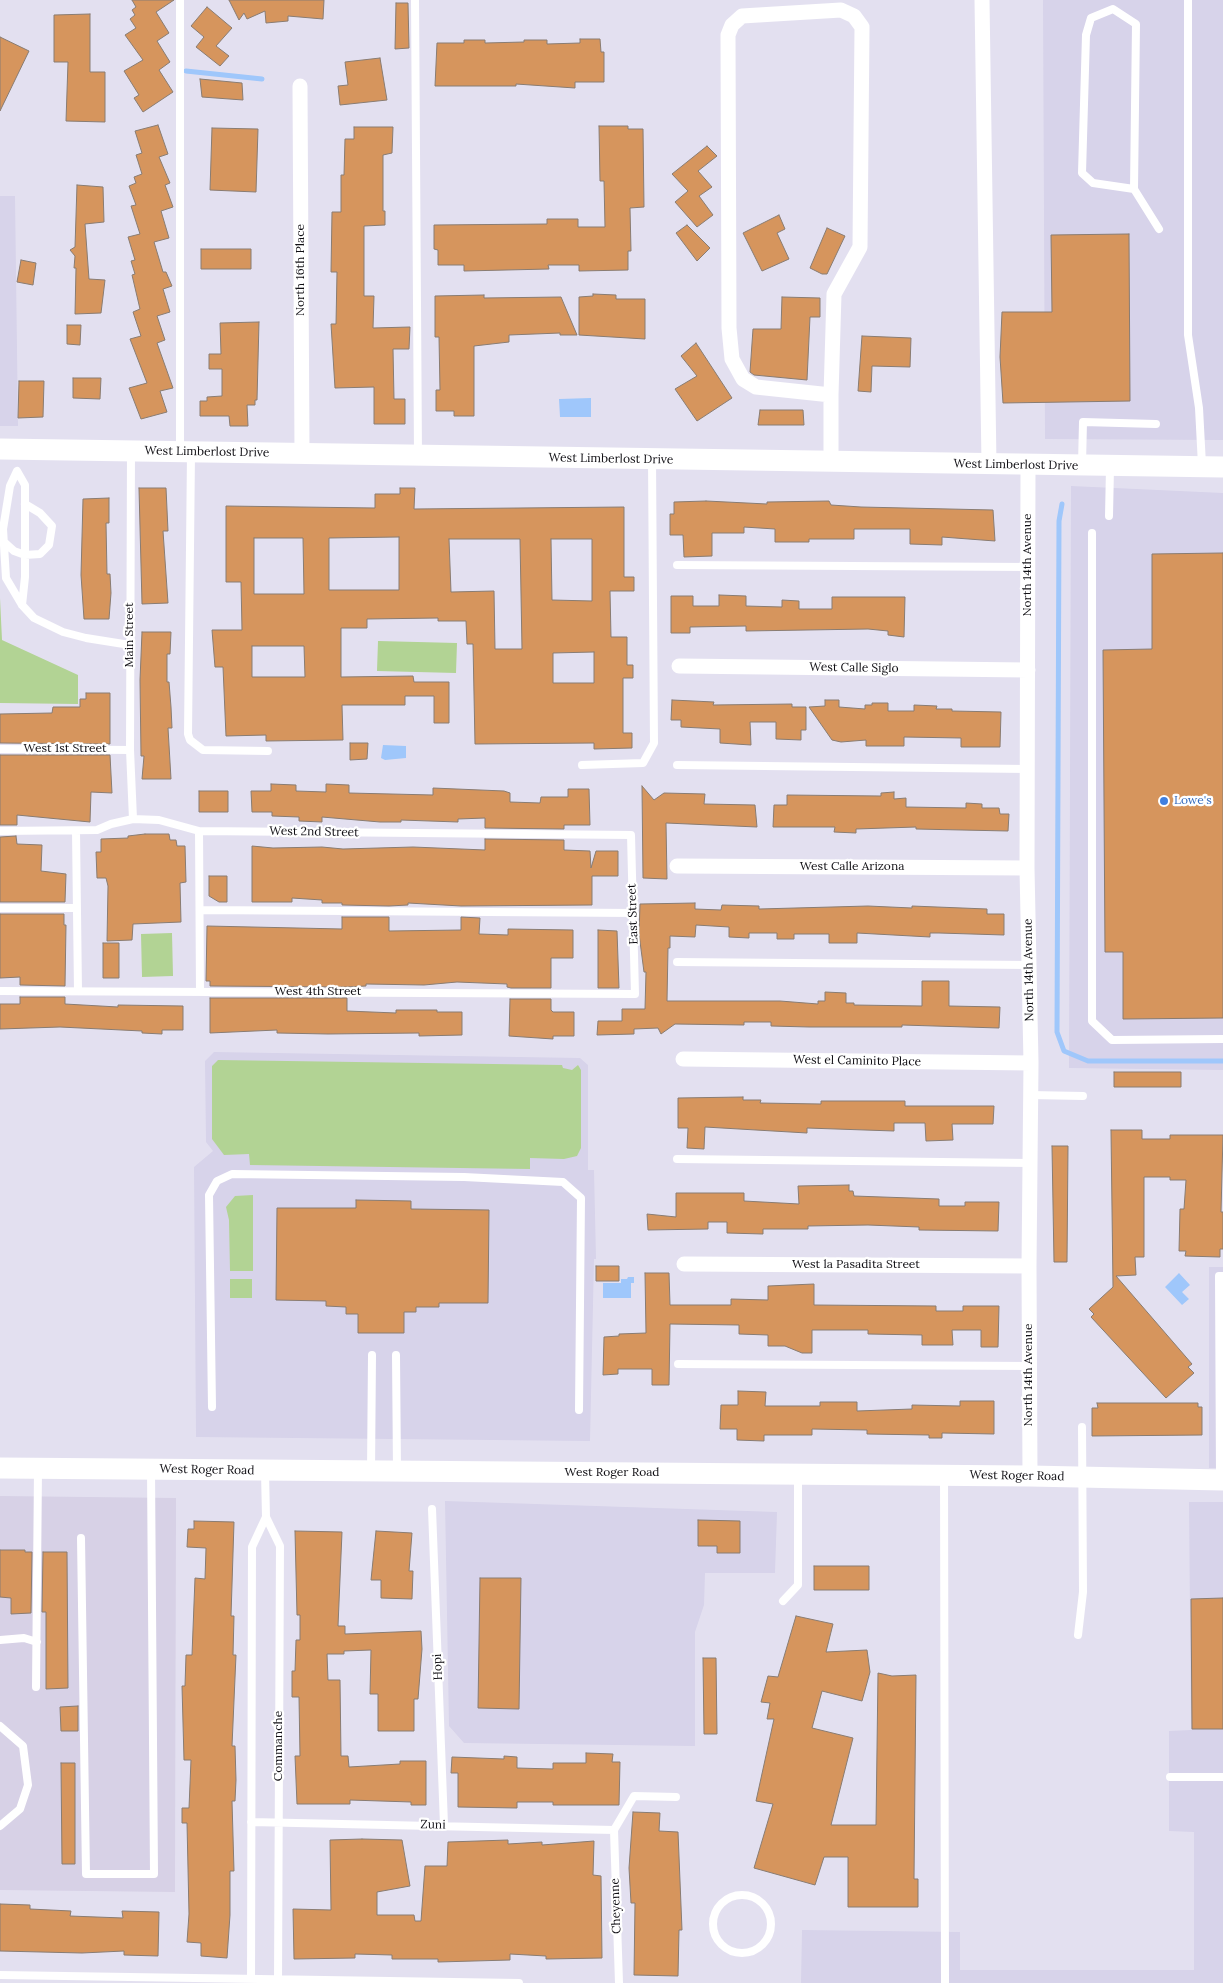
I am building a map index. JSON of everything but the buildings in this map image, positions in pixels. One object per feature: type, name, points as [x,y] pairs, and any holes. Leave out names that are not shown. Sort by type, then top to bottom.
[{"type":"street","points":[[982,0],[989,464]]},
{"type":"street","points":[[831,395],[756,387],[743,379],[732,359],[730,328],[728,35],[732,24],[742,16],[841,10],[854,16],[862,27],[860,247],[834,294],[831,462]]},
{"type":"street","name":"North 16th Place","points":[[300,86],[302,454]]},
{"type":"street","name":"West Limberlost Drive","points":[[13,458],[131,451],[1213,467]]},
{"type":"street","name":"North 14th Avenue","points":[[1028,465],[1027,868],[1030,1063],[1030,1476]]},
{"type":"street","name":"West Calle Siglo","points":[[679,666],[1028,670]]},
{"type":"street","name":"West Calle Arizona","points":[[677,866],[1027,868]]},
{"type":"street","name":"West el Caminito Place","points":[[683,1059],[1030,1063]]},
{"type":"street","name":"West la Pasadita Street","points":[[684,1264],[1029,1266]]},
{"type":"street","name":"West Roger Road","points":[[0,1468],[1030,1476],[1221,1480]]},
{"type":"lane","points":[[180,0],[188,734],[190,740],[203,750],[268,751]]},
{"type":"lane","points":[[415,0],[418,456]]},
{"type":"lane","points":[[1188,0],[1188,335],[1199,408],[1213,467]]},
{"type":"lane","points":[[1134,189],[1093,183],[1082,173],[1086,35],[1090,18],[1113,9],[1136,24],[1134,189],[1159,229]]},
{"type":"lane","points":[[1082,466],[1083,422],[1156,424]]},
{"type":"lane","name":"Main Street","points":[[131,451],[130,750],[133,819]]},
{"type":"lane","points":[[13,458],[25,485],[25,555],[22,605]]},
{"type":"lane","points":[[13,458],[4,514],[6,578],[22,605],[34,618],[63,632],[130,646]]},
{"type":"lane","points":[[582,765],[643,763],[654,743],[652,460]]},
{"type":"lane","points":[[1108,516],[1110,466]]},
{"type":"lane","points":[[4,542],[14,551],[25,555],[40,554],[49,545],[52,526],[40,513],[25,504]]},
{"type":"lane","points":[[1092,533],[1092,1021],[1112,1040],[1223,1038]]},
{"type":"lane","points":[[677,564],[1028,567]]},
{"type":"lane","name":"West 1st Street","points":[[0,749],[130,750]]},
{"type":"lane","points":[[677,766],[1028,769]]},
{"type":"lane","name":"West 2nd Street","points":[[0,831],[76,832],[97,830],[111,824],[133,819],[159,820],[199,831],[631,835]]},
{"type":"lane","points":[[199,831],[201,910],[200,992]]},
{"type":"lane","points":[[76,832],[78,991]]},
{"type":"lane","name":"East Street","points":[[631,835],[635,994]]},
{"type":"lane","points":[[0,908],[77,908]]},
{"type":"lane","points":[[201,910],[633,913]]},
{"type":"lane","points":[[677,962],[1029,965]]},
{"type":"lane","name":"West 4th Street","points":[[0,991],[635,994]]},
{"type":"lane","points":[[1030,1095],[1083,1096]]},
{"type":"lane","points":[[677,1159],[1030,1163]]},
{"type":"lane","points":[[212,1406],[209,1195],[217,1181],[232,1174],[464,1177],[563,1182],[581,1198],[579,1410]]},
{"type":"lane","points":[[1221,1480],[1219,1276],[1223,1276]]},
{"type":"lane","points":[[372,1355],[372,1471]]},
{"type":"lane","points":[[396,1355],[397,1471]]},
{"type":"lane","points":[[678,1364],[1029,1366]]},
{"type":"lane","points":[[1078,1634],[1083,1592],[1082,1427]]},
{"type":"lane","points":[[36,1687],[38,1468]]},
{"type":"lane","points":[[81,1538],[86,1874],[154,1874],[152,1469]]},
{"type":"lane","name":"Commanche","points":[[265,1470],[266,1517],[280,1546],[278,1979]]},
{"type":"lane","points":[[783,1601],[798,1585],[798,1475]]},
{"type":"lane","points":[[944,1476],[945,1983]]},
{"type":"lane","name":"Hopi","points":[[432,1509],[444,1825]]},
{"type":"lane","name":"Commanche","points":[[251,1979],[252,1548],[266,1517]]},
{"type":"lane","points":[[0,1640],[24,1638],[37,1642]]},
{"type":"lane","points":[[0,1726],[23,1746],[28,1785],[20,1810],[0,1826]]},
{"type":"lane","points":[[1170,1776],[1223,1777]]},
{"type":"lane","points":[[614,1830],[634,1796],[676,1797]]},
{"type":"lane","name":"Zuni","points":[[251,1822],[614,1830]]},
{"type":"lane","name":"Cheyenne","points":[[614,1830],[619,1983]]},
{"type":"lane","points":[[743,1895],[761,1902],[771,1919],[771,1928],[762,1945],[744,1953],[725,1948],[719,1942],[713,1924],[718,1907],[733,1897],[743,1895]]},
{"type":"lane","points":[[0,1976],[130,1980],[278,1979],[518,1983]]},
{"type":"shaded area","points":[[1043,0],[1223,0],[1223,440],[1045,439]]},
{"type":"shaded area","points":[[0,196],[15,196],[18,426],[0,426]]},
{"type":"shaded area","points":[[1071,486],[1223,493],[1223,1070],[1069,1068]]},
{"type":"shaded area","points":[[214,1052],[580,1058],[588,1065],[588,1170],[594,1170],[596,1259],[594,1259],[590,1441],[196,1437],[194,1167],[213,1151],[206,1142],[205,1061]]},
{"type":"shaded area","points":[[1209,1267],[1223,1267],[1223,1468],[1209,1468]]},
{"type":"shaded area","points":[[0,1496],[176,1498],[175,1892],[0,1890]]},
{"type":"shaded area","points":[[445,1501],[777,1512],[775,1573],[705,1573],[704,1605],[695,1632],[695,1746],[464,1743],[449,1726]]},
{"type":"shaded area","points":[[1189,1502],[1223,1502],[1223,1983],[801,1983],[802,1930],[960,1932],[960,1970],[1194,1970],[1194,1832],[1169,1831],[1169,1731],[1191,1730]]},
{"type":"green space","points":[[0,598],[2,640],[78,675],[78,704],[0,703]]},
{"type":"green space","points":[[378,641],[457,643],[456,673],[377,671]]},
{"type":"green space","points":[[172,933],[173,976],[142,977],[141,934]]},
{"type":"green space","points":[[218,1060],[562,1065],[563,1068],[572,1070],[578,1065],[581,1070],[581,1148],[577,1156],[564,1159],[530,1158],[530,1169],[250,1165],[249,1154],[224,1155],[212,1139],[212,1066]]},
{"type":"green space","points":[[253,1195],[253,1271],[230,1271],[229,1220],[226,1207],[235,1196]]},
{"type":"green space","points":[[230,1279],[252,1279],[252,1298],[230,1298]]},
{"type":"water","points":[[591,398],[591,417],[560,417],[559,399]]},
{"type":"water","points":[[383,745],[406,746],[406,758],[385,760],[381,758]]},
{"type":"water","points":[[1179,1273],[1190,1285],[1182,1292],[1189,1299],[1182,1305],[1165,1287]]},
{"type":"water","points":[[628,1277],[634,1277],[634,1283],[631,1283],[631,1298],[603,1298],[603,1283],[621,1283],[621,1279],[627,1279]]},
{"type":"waterway","points":[[186,71],[262,79]]},
{"type":"waterway","points":[[1062,504],[1059,521],[1057,1032],[1064,1051],[1088,1061],[1223,1061]]},
{"type":"place","name":"Lowe's","points":[[1164,801]]}]
